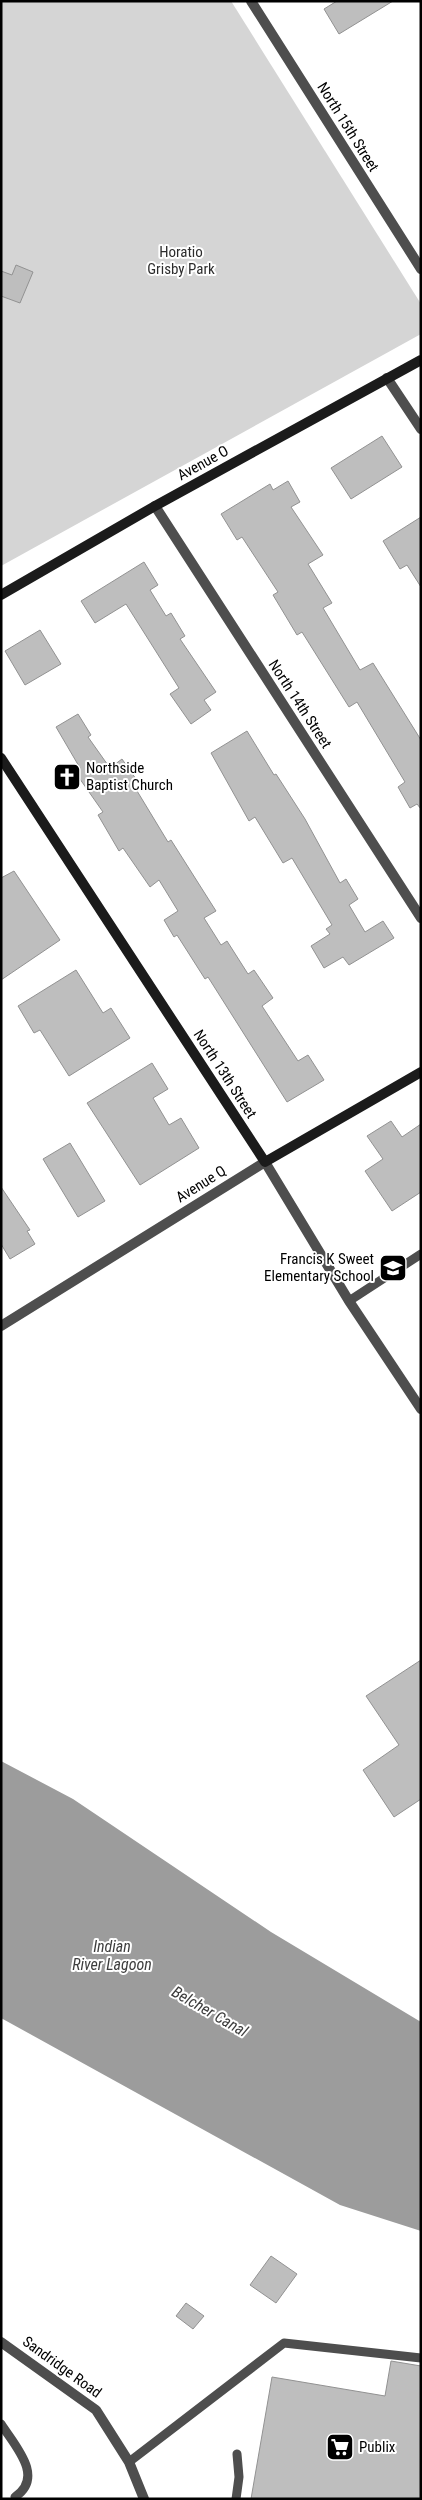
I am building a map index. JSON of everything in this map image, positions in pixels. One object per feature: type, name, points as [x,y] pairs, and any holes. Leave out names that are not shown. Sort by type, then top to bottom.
[{"type":"street","name":"North 15th Street","points":[[251,1],[421,269]]},
{"type":"street","name":"Avenue O","points":[[1,595],[155,506],[421,360]]},
{"type":"street","points":[[388,378],[421,430]]},
{"type":"street","name":"North 14th Street","points":[[155,506],[421,918]]},
{"type":"street","name":"North 13th Street","points":[[1,758],[265,1162],[349,1301],[421,1409]]},
{"type":"street","name":"Avenue Q","points":[[1,1326],[265,1162],[421,1072]]},
{"type":"street","name":"Sandridge Road","points":[[1,2342],[96,2410],[129,2462],[144,2499]]},
{"type":"lane","points":[[349,1301],[421,1254]]},
{"type":"lane","points":[[129,2462],[284,2343],[421,2358]]},
{"type":"lane","points":[[1,2424],[4,2434],[28,2466],[30,2478],[24,2491],[15,2497]]},
{"type":"lane","points":[[236,2499],[239,2476],[237,2454]]},
{"type":"green space","name":"Horatio Grisby Park","points":[[1,1],[231,1],[421,304],[421,334],[1,566]]},
{"type":"water","name":"Indian River Lagoon","points":[[1,1761],[73,1799],[271,1932],[421,2022],[421,2231],[340,2205],[1,2018]]},
{"type":"building","points":[[337,1],[393,1],[339,34],[324,9]]},
{"type":"building","points":[[16,265],[33,272],[20,303],[1,296],[1,271],[12,275]]},
{"type":"building","points":[[382,436],[402,467],[351,499],[331,468]]},
{"type":"building","points":[[288,481],[300,502],[291,507],[323,555],[308,564],[332,603],[323,608],[360,670],[373,663],[421,740],[421,809],[417,804],[410,808],[398,787],[405,782],[357,702],[349,707],[302,632],[297,635],[273,595],[278,592],[242,537],[237,540],[221,514],[270,484],[273,490]]},
{"type":"building","points":[[421,517],[421,587],[407,565],[400,569],[383,541]]},
{"type":"building","points":[[144,562],[158,585],[150,590],[166,616],[171,613],[185,636],[180,639],[216,692],[204,700],[211,710],[191,724],[170,694],[179,688],[126,604],[95,623],[81,601]]},
{"type":"building","points":[[40,630],[61,664],[25,685],[5,651]]},
{"type":"building","points":[[78,714],[91,735],[88,737],[110,768],[122,759],[136,779],[131,781],[168,842],[171,840],[216,911],[204,918],[221,945],[227,941],[248,974],[254,970],[273,998],[262,1006],[298,1061],[308,1055],[324,1080],[287,1102],[208,977],[205,979],[177,935],[174,937],[164,920],[178,911],[159,880],[150,887],[123,848],[119,851],[98,815],[103,812],[75,772],[80,768],[56,727]]},
{"type":"building","points":[[247,731],[274,775],[276,774],[305,819],[340,883],[346,879],[358,899],[349,905],[365,932],[383,921],[394,938],[349,965],[343,957],[324,968],[311,946],[330,934],[326,929],[332,925],[292,858],[283,863],[255,817],[249,821],[211,753]]},
{"type":"building","points":[[14,871],[60,940],[1,980],[1,878]]},
{"type":"building","points":[[76,970],[103,1013],[111,1008],[130,1038],[69,1076],[40,1030],[34,1033],[18,1006]]},
{"type":"building","points":[[152,1063],[168,1089],[153,1098],[169,1125],[181,1118],[199,1148],[140,1185],[87,1103]]},
{"type":"building","points":[[391,1121],[402,1137],[421,1124],[421,1192],[392,1211],[365,1171],[383,1159],[367,1136]]},
{"type":"building","points":[[70,1143],[105,1201],[78,1217],[43,1159]]},
{"type":"building","points":[[1,1187],[30,1230],[27,1231],[35,1244],[10,1259],[1,1244]]},
{"type":"building","points":[[421,1660],[421,1799],[394,1817],[363,1770],[399,1745],[366,1696]]},
{"type":"building","points":[[271,2256],[297,2274],[276,2303],[250,2285]]},
{"type":"building","points":[[186,2303],[204,2316],[193,2329],[176,2316]]},
{"type":"building","name":"Publix","points":[[391,2361],[421,2366],[421,2499],[251,2499],[272,2377],[385,2396]]},
{"type":"place","name":"Northside Baptist Church","points":[[67,777]]},
{"type":"place","name":"Francis K Sweet Elementary School","points":[[393,1268]]},
{"type":"place","name":"Publix","points":[[340,2447]]},
{"type":"water label","name":"Belcher Canal","points":[[210,2011]]}]
